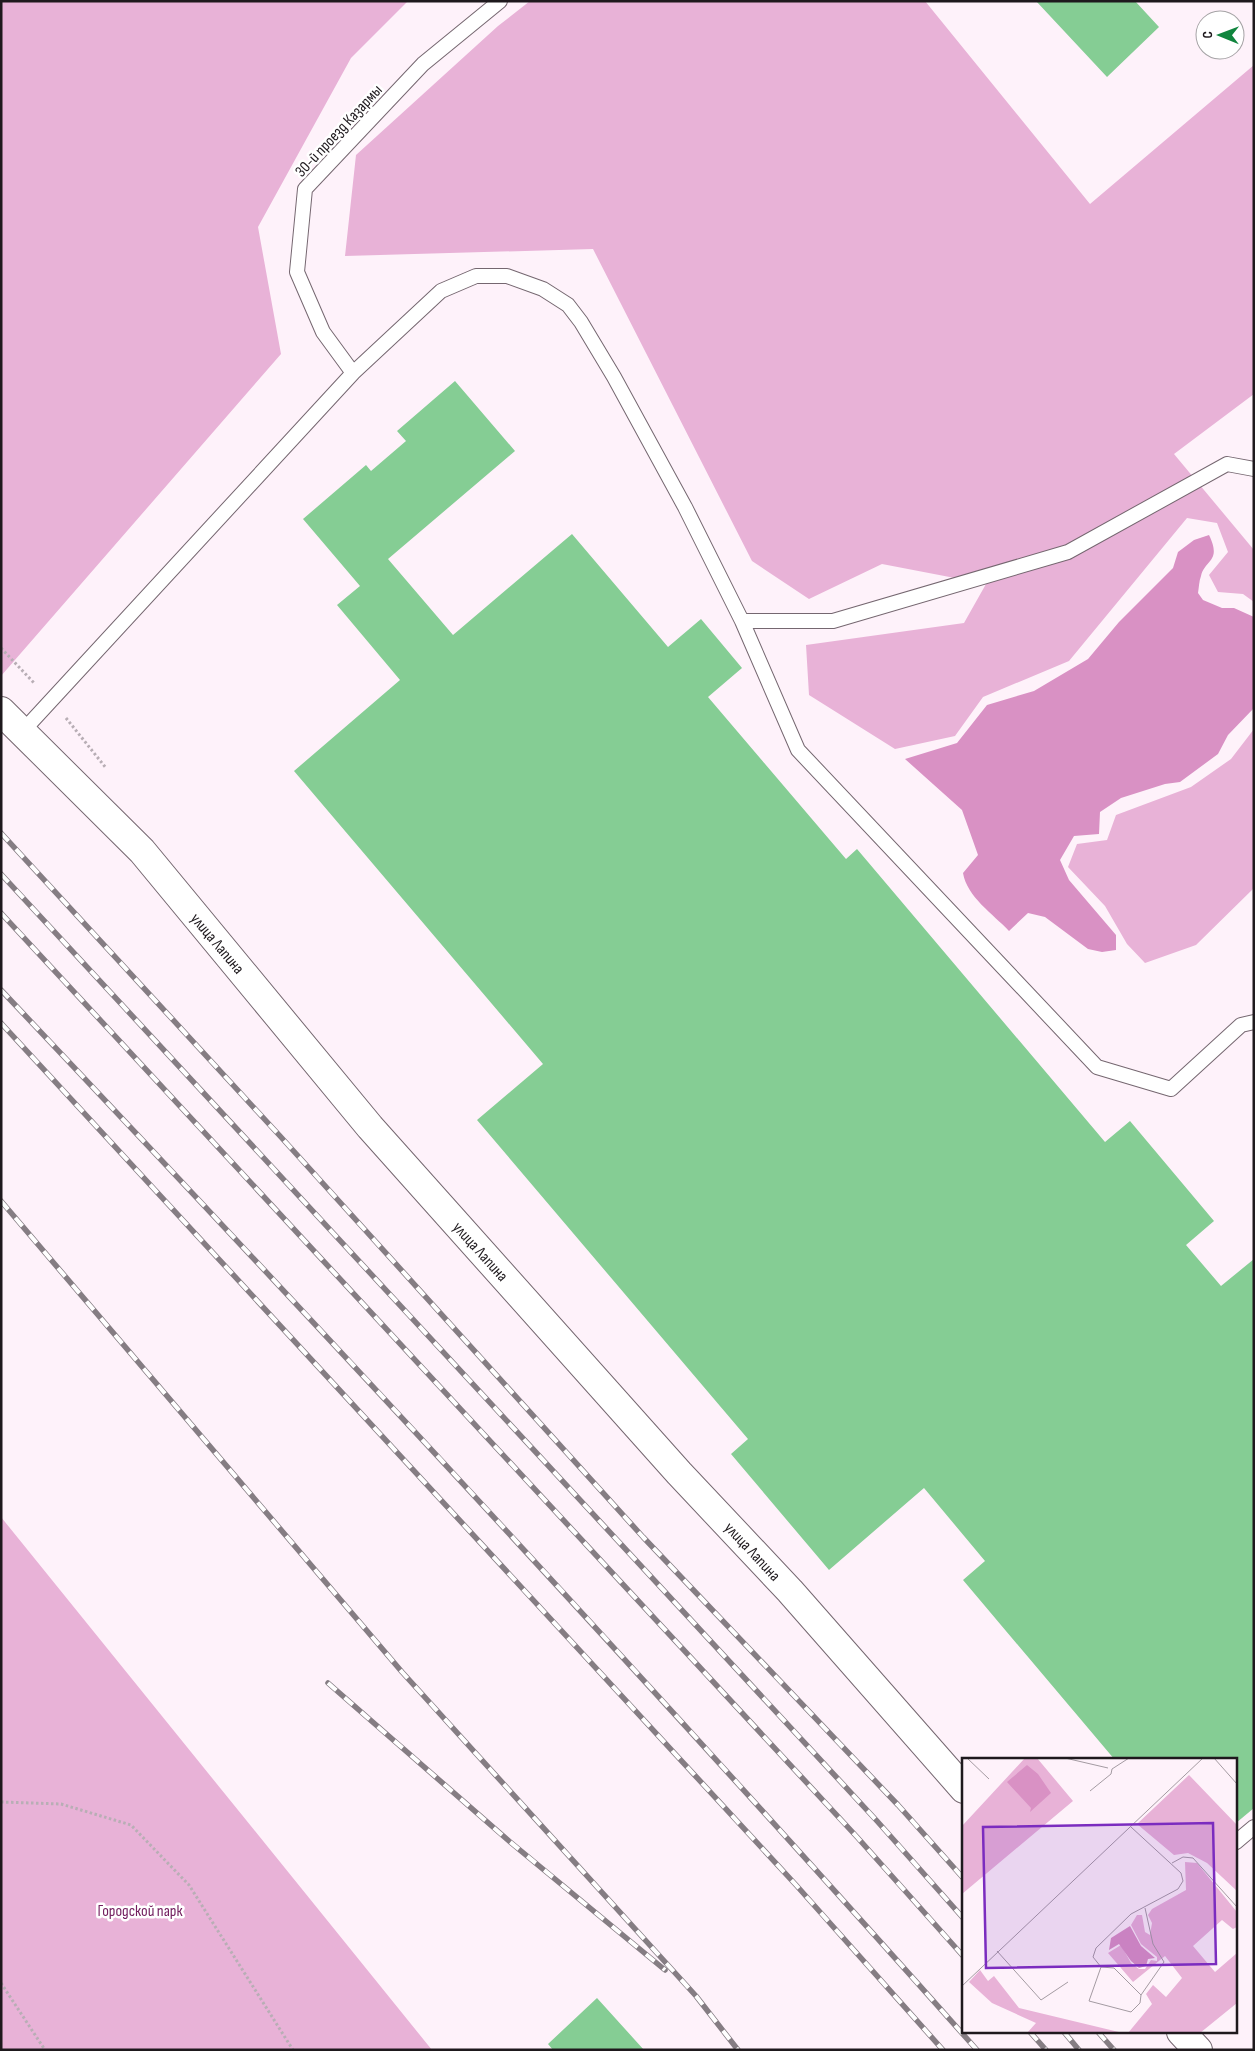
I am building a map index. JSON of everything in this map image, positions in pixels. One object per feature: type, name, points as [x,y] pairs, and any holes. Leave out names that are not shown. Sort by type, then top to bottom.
[{"type":"street","name":"улица Лапина","points":[[1,711],[142,851],[370,1126],[680,1473],[790,1591],[962,1787]]},
{"type":"street","points":[[1184,2034],[1198,2050]]},
{"type":"lane","name":"30-й проезд Казармы","points":[[353,373],[323,332],[297,272],[305,189],[423,64],[500,1]]},
{"type":"lane","points":[[22,732],[353,373],[440,291],[476,276],[508,276],[543,289],[568,305],[581,322],[619,386],[685,507],[742,622],[798,750],[1097,1067],[1171,1089],[1241,1025],[1254,1022]]},
{"type":"lane","points":[[742,622],[833,621],[1068,552],[1227,464],[1254,469]]},
{"type":"lane","points":[[1238,1840],[1254,1827]]},
{"type":"path","points":[[1,1802],[61,1804],[131,1825],[189,1886],[293,2050]]},
{"type":"path","points":[[1,1983],[45,2050]]},
{"type":"green space","points":[[1,1],[408,1],[351,58],[258,227],[281,354],[1,676]]},
{"type":"green space","points":[[530,1],[925,1],[1090,204],[1254,65],[1254,394],[1174,454],[1254,550],[1254,602],[1243,594],[1218,592],[1209,575],[1228,552],[1217,523],[1187,518],[1069,661],[983,697],[955,736],[895,749],[809,695],[806,645],[964,623],[986,584],[882,564],[809,599],[752,561],[593,249],[345,256],[356,155],[498,26]]},
{"type":"green space","points":[[1254,729],[1254,888],[1196,945],[1145,963],[1127,944],[1105,906],[1068,867],[1077,844],[1107,840],[1116,815],[1191,787],[1231,759]]},
{"type":"green space","name":"Городской парк","points":[[1,1517],[432,2050],[1,2050]]},
{"type":"shaded area","points":[[1209,535],[1214,550],[1211,559],[1203,570],[1198,593],[1203,600],[1222,608],[1234,608],[1254,617],[1254,708],[1228,735],[1218,754],[1180,782],[1165,784],[1121,798],[1100,812],[1099,834],[1074,836],[1060,860],[1069,880],[1116,935],[1116,950],[1102,952],[1088,949],[1045,917],[1028,913],[1009,931],[981,905],[965,882],[963,873],[978,855],[962,810],[905,759],[957,743],[987,705],[1034,691],[1088,659],[1119,622],[1173,568],[1178,552],[1194,540]]},
{"type":"building","points":[[1036,1],[1135,1],[1159,27],[1107,77]]},
{"type":"building","points":[[455,381],[515,451],[388,559],[453,635],[572,534],[668,647],[701,619],[742,668],[708,697],[846,859],[857,849],[1105,1142],[1130,1121],[1214,1221],[1186,1245],[1221,1286],[1254,1259],[1254,1808],[1238,1821],[1238,1758],[1113,1758],[963,1580],[985,1561],[924,1488],[829,1570],[731,1454],[748,1439],[477,1120],[543,1064],[294,771],[400,680],[337,605],[360,586],[303,519],[366,465],[371,471],[406,441],[397,431]]},
{"type":"building","points":[[597,1998],[644,2050],[553,2050],[548,2044]]},
{"type":"railway","points":[[1,833],[280,1136],[643,1537],[898,1805],[962,1877]]},
{"type":"railway","points":[[1,874],[877,1821],[962,1917]]},
{"type":"railway","points":[[1,913],[857,1837],[962,1955]]},
{"type":"railway","points":[[1,990],[493,1516],[962,2033]]},
{"type":"railway","points":[[1,1023],[796,1885],[943,2050]]},
{"type":"railway","points":[[1,1201],[402,1672],[696,1996],[738,2050]]},
{"type":"railway","points":[[328,1683],[509,1841],[665,1970]]},
{"type":"railway","points":[[963,2034],[977,2050]]},
{"type":"railway","points":[[1032,2034],[1046,2050]]},
{"type":"railway","points":[[1066,2034],[1079,2050]]},
{"type":"railway","points":[[1100,2034],[1114,2050]]}]
